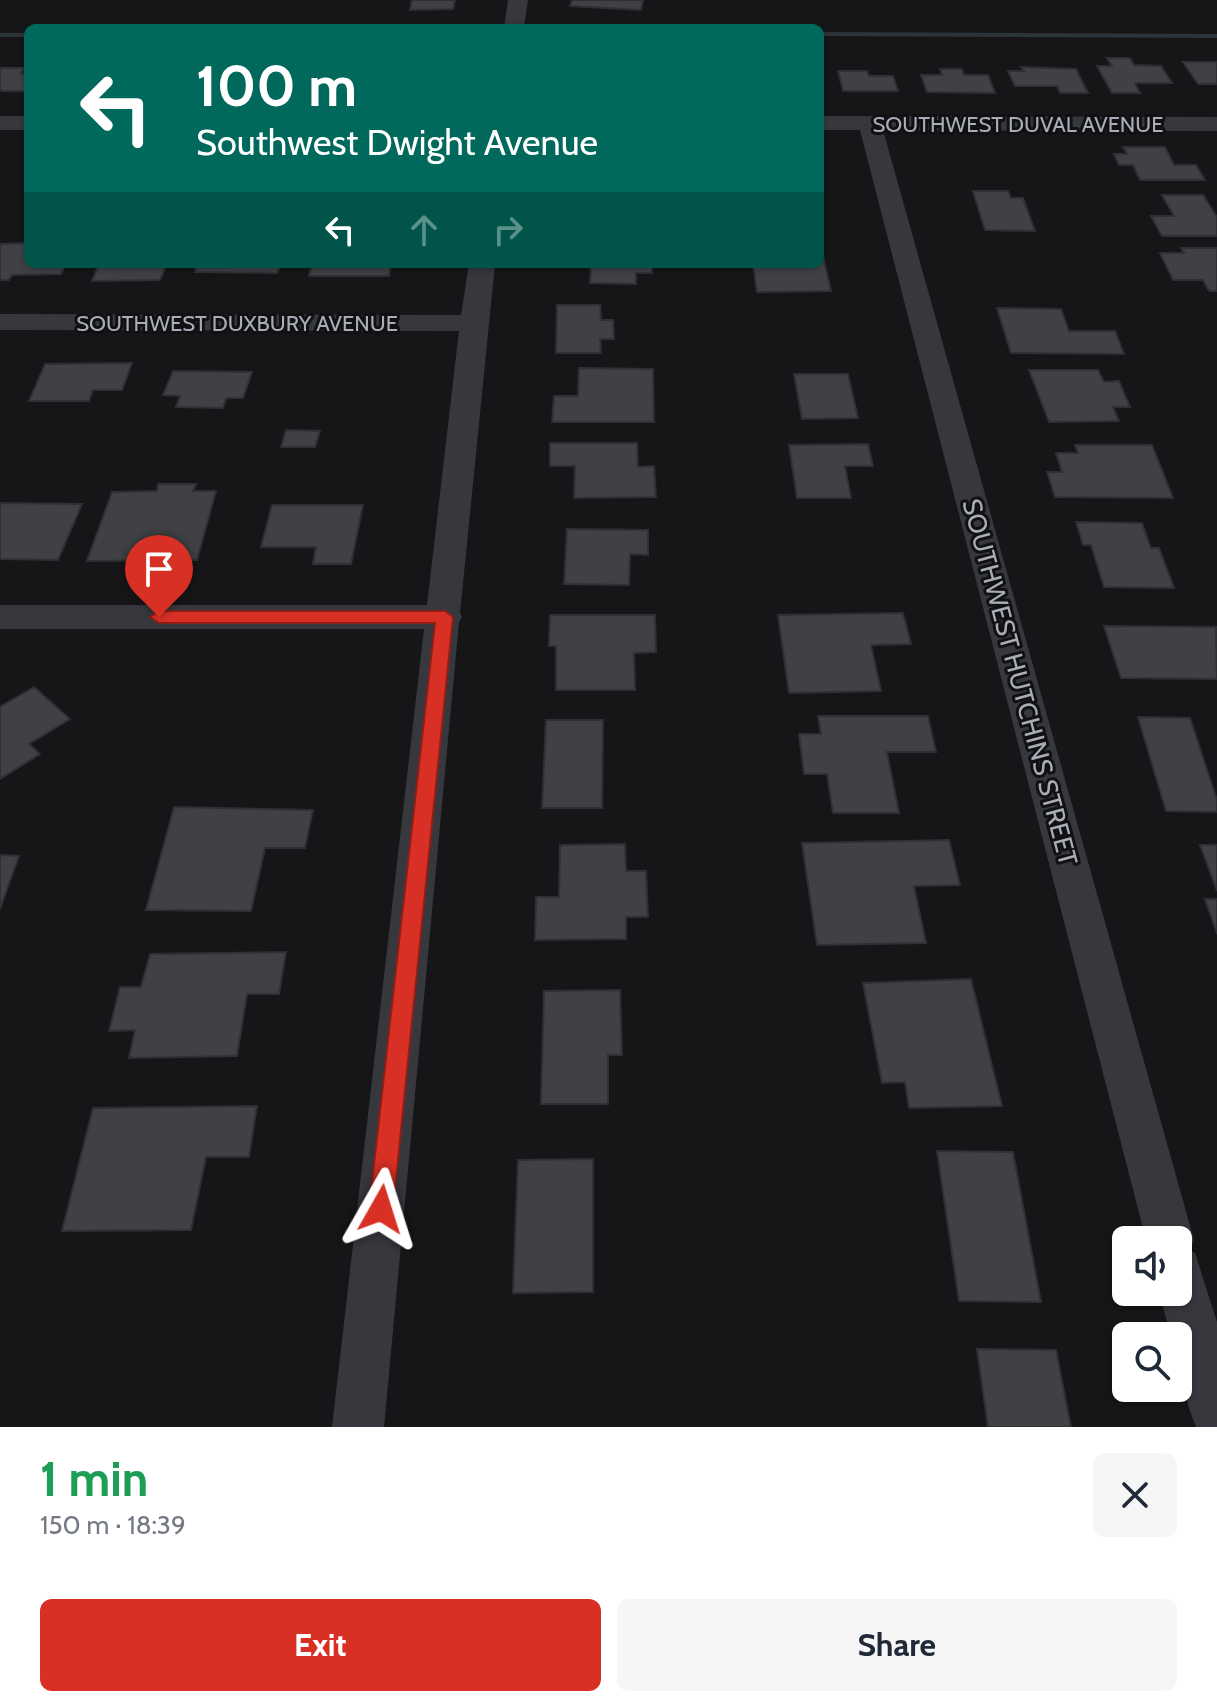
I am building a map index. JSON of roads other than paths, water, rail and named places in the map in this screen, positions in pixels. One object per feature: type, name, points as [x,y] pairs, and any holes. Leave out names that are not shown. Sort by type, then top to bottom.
[{"type":"street","points":[[515,24],[518,0]]},
{"type":"street","points":[[0,123],[24,123]]},
{"type":"street","name":"SOUTHWEST DUVAL AVENUE","points":[[824,123],[1217,124]]},
{"type":"street","name":"SOUTHWEST HUTCHINS STREET","points":[[870,124],[1166,1226]]},
{"type":"street","points":[[358,1427],[445,617],[473,323],[481,268]]},
{"type":"street","name":"SOUTHWEST DUXBURY AVENUE","points":[[0,322],[473,323]]},
{"type":"street","points":[[0,617],[445,617]]},
{"type":"street","points":[[1188,1306],[1217,1415]]},
{"type":"waterway","points":[[824,34],[1217,36]]},
{"type":"waterway","points":[[0,35],[24,35]]}]
